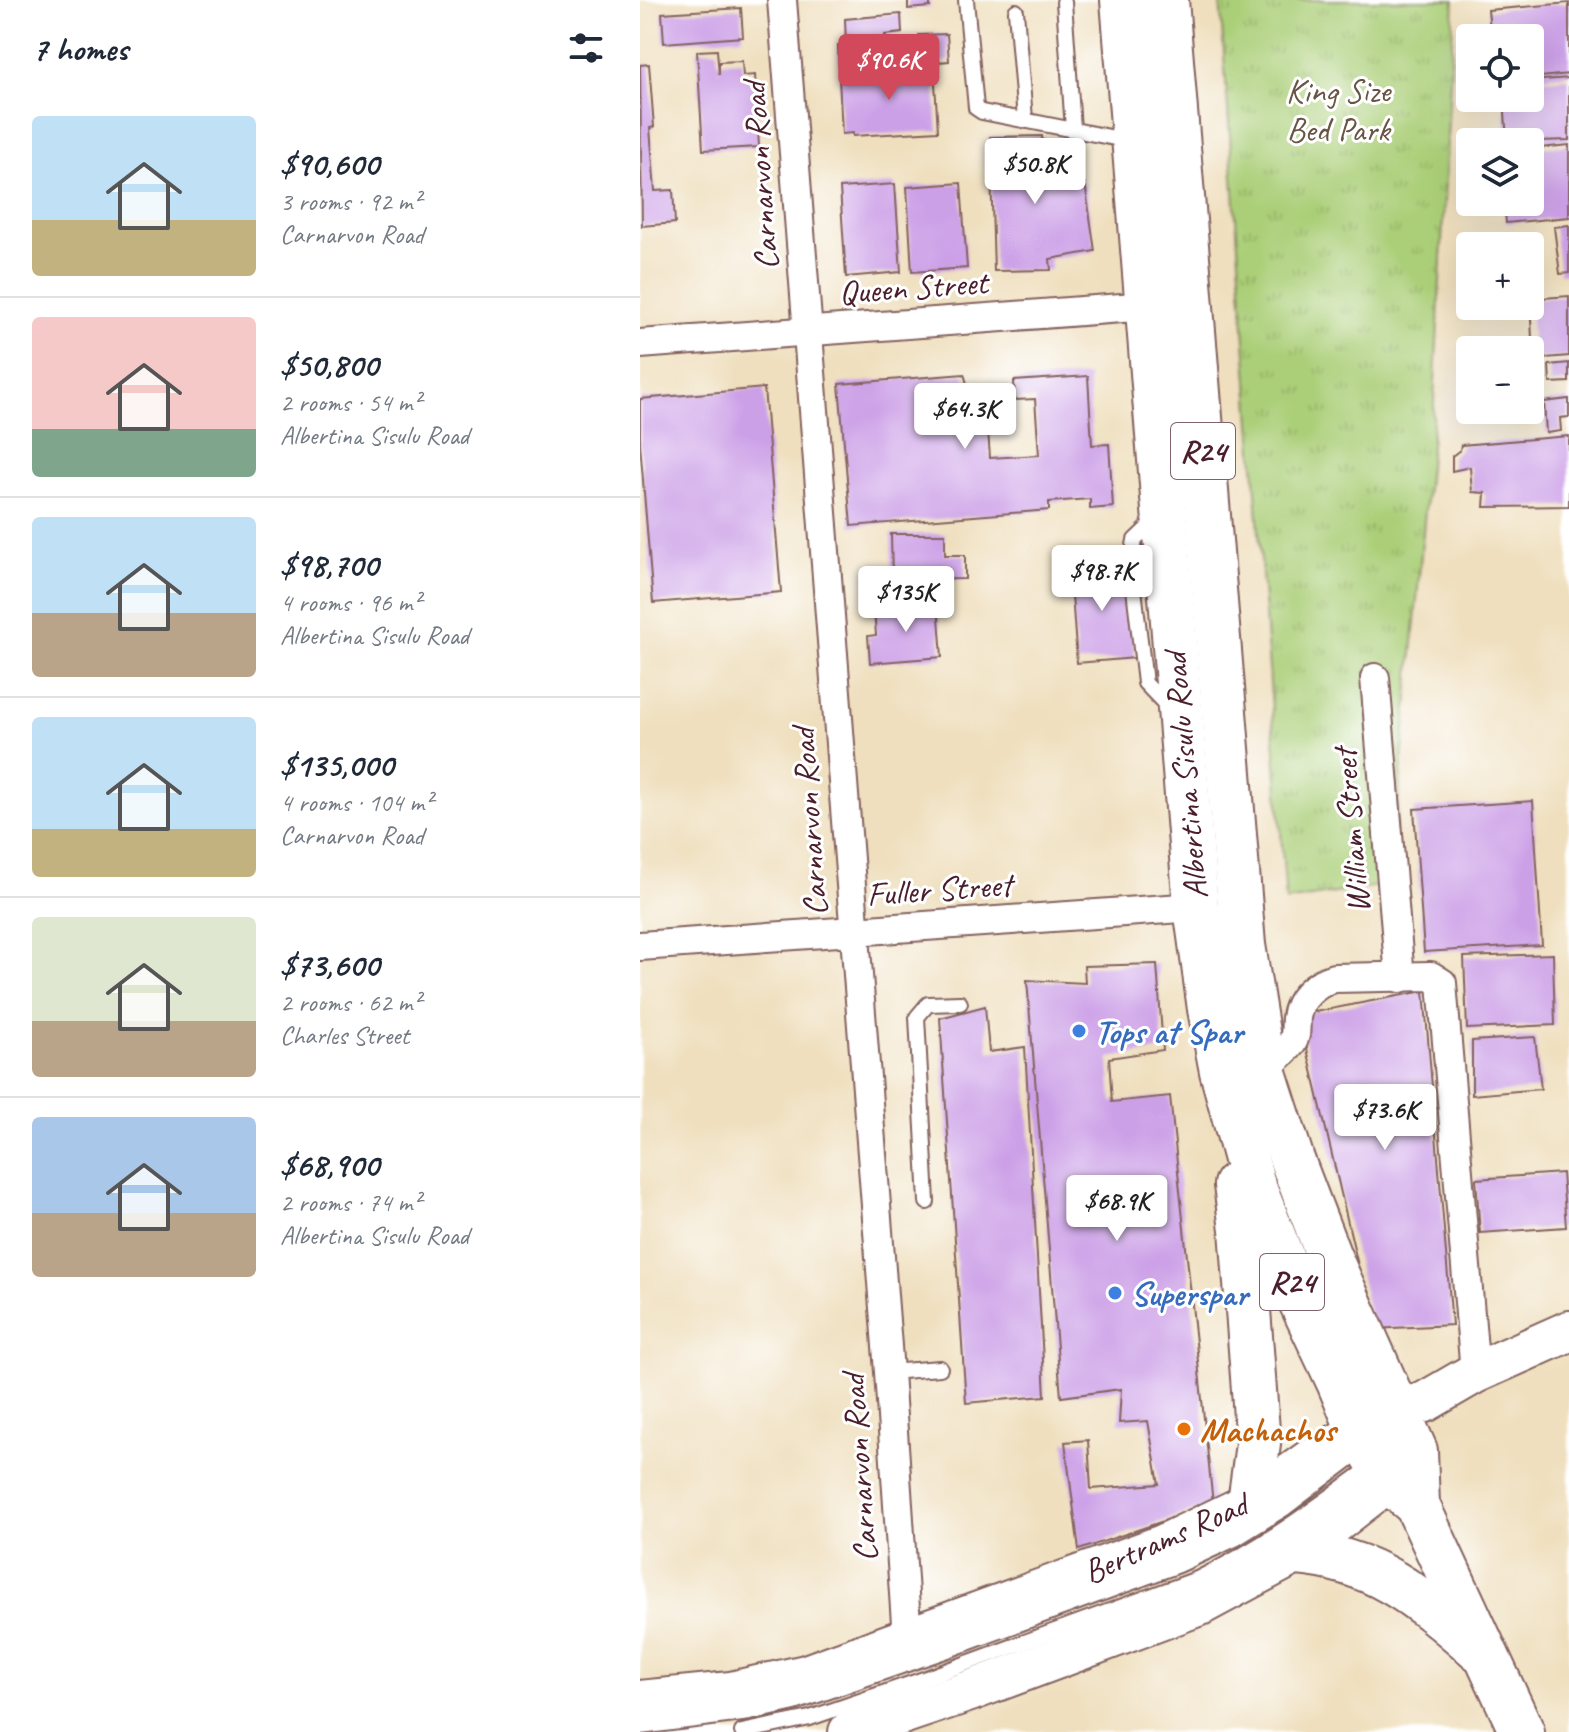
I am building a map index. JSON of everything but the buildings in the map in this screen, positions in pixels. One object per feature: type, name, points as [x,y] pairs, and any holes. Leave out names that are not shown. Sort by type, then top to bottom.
[{"type":"main road","name":"Albertina Sisulu Road","points":[[1123,0],[1196,907],[1210,1009],[1242,1071]]},
{"type":"main road","name":"Albertina Sisulu Road","points":[[1166,0],[1243,945],[1242,1071],[1253,1185],[1289,1276],[1394,1443],[1522,1732]]},
{"type":"main road","points":[[1242,1071],[1242,1229],[1258,1444],[1250,1503]]},
{"type":"main road","points":[[1394,1443],[1475,1373],[1569,1331]]},
{"type":"main road","name":"Bertrams Road","points":[[640,1701],[731,1692],[806,1675],[1163,1545],[1250,1503],[1310,1460],[1394,1443]]},
{"type":"main road","name":"Bertrams Road","points":[[849,1732],[929,1706],[1200,1605],[1297,1553],[1394,1443]]},
{"type":"main road","points":[[1297,1553],[1346,1560],[1390,1580],[1443,1618],[1489,1658]]},
{"type":"street","name":"Carnarvon Road","points":[[782,0],[907,1638]]},
{"type":"street","name":"Queen Street","points":[[640,344],[1192,304]]},
{"type":"street","name":"William Street","points":[[1375,678],[1400,978]]},
{"type":"street","name":"Fuller Street","points":[[640,946],[1196,907]]},
{"type":"street","points":[[1242,1071],[1292,1043],[1298,1008],[1322,981],[1334,978],[1431,976],[1442,983],[1475,1373]]},
{"type":"lane","points":[[966,0],[976,108],[982,112],[1134,142]]},
{"type":"lane","points":[[1064,2],[1073,129]]},
{"type":"lane","points":[[1016,11],[1025,119]]},
{"type":"lane","points":[[927,1202],[917,1017],[922,1007],[928,1004],[960,1003]]},
{"type":"lane","points":[[889,1372],[940,1368]]},
{"type":"lane","points":[[640,1727],[750,1713],[795,1703],[1179,1565],[1235,1539],[1394,1443]]},
{"type":"lane","points":[[742,1732],[810,1718],[1197,1579],[1267,1541],[1394,1443]]},
{"type":"green space","name":"King Size Bed Park","points":[[1220,0],[1454,0],[1433,422],[1391,884],[1286,901]]},
{"type":"place","name":"Tops at Spar","points":[[1079,1031]]},
{"type":"place","name":"Superspar","points":[[1115,1293]]},
{"type":"place","name":"Machachos","points":[[1184,1429]]}]
